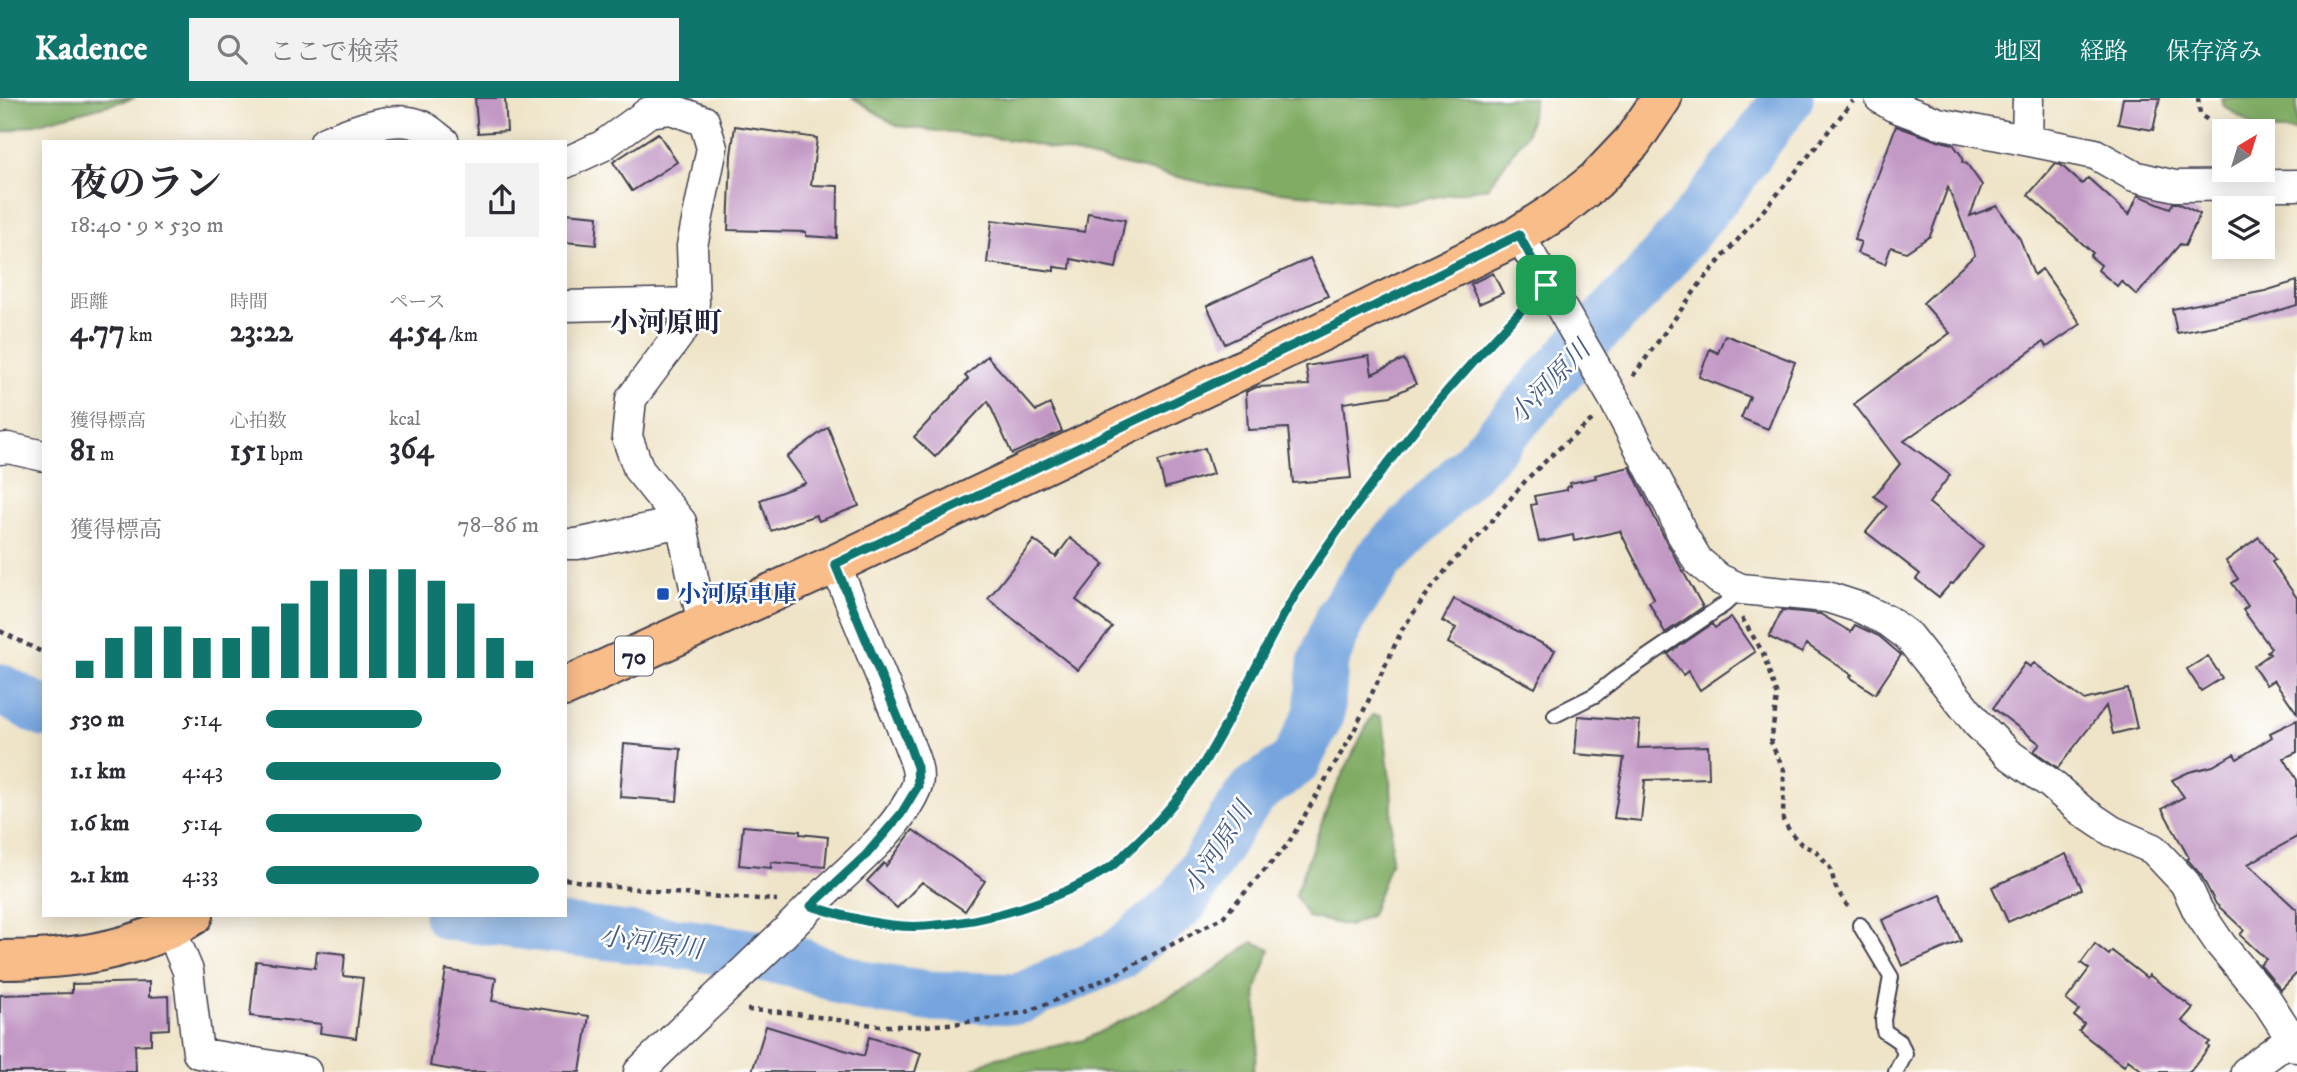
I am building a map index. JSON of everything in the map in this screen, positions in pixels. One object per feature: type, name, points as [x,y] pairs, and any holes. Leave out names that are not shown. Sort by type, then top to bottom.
[{"type":"main road","name":"70","points":[[567,686],[835,564],[1519,235],[1558,210],[1595,181],[1632,142],[1662,98]]},
{"type":"main road","points":[[0,960],[66,958],[139,943],[182,923]]},
{"type":"street","points":[[1880,98],[1893,106],[1938,123],[2095,154],[2134,176],[2175,186],[2297,185]]},
{"type":"street","points":[[2027,140],[2028,98]]},
{"type":"street","points":[[567,162],[602,146],[649,112],[671,109],[704,121],[712,148],[692,246],[694,303],[683,329],[631,399],[627,437],[639,470],[681,522],[703,624]]},
{"type":"street","points":[[330,140],[356,129],[389,121],[419,124],[441,140]]},
{"type":"street","points":[[1519,235],[1614,400],[1698,561],[1735,594],[1827,597],[1888,621],[1908,636],[1959,702],[2007,753],[2112,831],[2153,849],[2185,883],[2198,911],[2221,945],[2266,999],[2295,1040],[2246,1072]]},
{"type":"street","points":[[567,306],[694,303]]},
{"type":"street","points":[[0,449],[8,448],[42,456]]},
{"type":"street","points":[[567,544],[681,522]]},
{"type":"street","points":[[639,1072],[866,855],[901,814],[918,786],[917,767],[908,742],[835,564]]},
{"type":"street","points":[[182,923],[197,1058],[306,1072]]},
{"type":"lane","points":[[1555,715],[1595,695],[1735,594]]},
{"type":"lane","points":[[1860,925],[1891,977],[1882,1020],[1884,1031],[1900,1042],[1905,1054],[1896,1072]]},
{"type":"path","points":[[706,1006],[760,1010],[880,1026],[961,1023],[1027,1012],[1113,976],[1223,918],[1288,844],[1353,731],[1403,628],[1424,598],[1453,561],[1479,536],[1527,479],[1614,400],[1642,366],[1702,281],[1856,98]]},
{"type":"path","points":[[2198,98],[2200,114],[2212,123]]},
{"type":"path","points":[[567,879],[704,896],[776,900],[808,910],[891,924],[925,926],[1023,909],[1070,889],[1113,866],[1152,828],[1192,780],[1211,752],[1276,626],[1346,518],[1402,443],[1496,335],[1546,285]]},
{"type":"path","points":[[1735,594],[1763,653],[1777,696],[1770,743],[1784,770],[1783,820],[1802,845],[1816,851],[1830,868],[1836,888],[1860,925]]},
{"type":"path","points":[[0,631],[42,652]]},
{"type":"green space","points":[[0,98],[135,98],[0,133]]},
{"type":"green space","points":[[853,98],[1535,98],[1527,133],[1488,187],[1398,204],[1213,185],[1019,141],[897,126]]},
{"type":"green space","points":[[2222,98],[2297,98],[2297,131],[2275,131],[2275,119],[2243,119],[2224,106]]},
{"type":"green space","points":[[1372,715],[1380,716],[1384,727],[1392,799],[1391,861],[1371,915],[1349,926],[1308,917],[1295,895],[1331,798]]},
{"type":"green space","points":[[1253,942],[1270,949],[1256,990],[1258,1046],[1253,1072],[969,1072],[992,1059],[1084,1040],[1201,980]]},
{"type":"building","points":[[475,98],[505,98],[507,131],[478,133]]},
{"type":"building","points":[[2123,98],[2160,98],[2153,130],[2118,124]]},
{"type":"building","points":[[735,126],[817,138],[811,185],[838,186],[837,238],[806,236],[806,232],[728,230]]},
{"type":"building","points":[[1896,126],[1953,144],[1963,158],[1962,162],[1967,164],[1982,185],[1970,216],[1997,206],[2020,239],[2034,275],[2042,269],[2081,324],[2047,347],[2043,342],[1904,441],[1950,475],[1929,503],[1983,546],[1953,584],[1939,597],[1916,579],[1920,574],[1866,532],[1887,506],[1874,496],[1900,464],[1854,404],[1950,333],[1923,303],[1975,255],[1948,187],[1930,236],[1906,252],[1891,247],[1885,264],[1857,253],[1861,242],[1854,240]]},
{"type":"building","points":[[658,133],[677,162],[632,191],[613,162]]},
{"type":"building","points":[[2055,164],[2061,165],[2082,184],[2088,178],[2129,215],[2138,195],[2170,208],[2173,203],[2178,203],[2200,214],[2185,246],[2180,244],[2137,295],[2121,281],[2117,286],[2098,270],[2101,265],[2090,256],[2093,253],[2028,195]]},
{"type":"building","points":[[567,213],[598,216],[596,245],[567,242]]},
{"type":"building","points":[[1088,213],[1125,220],[1116,268],[1071,259],[1070,269],[1054,267],[1054,271],[987,263],[992,220],[1085,232]]},
{"type":"building","points":[[1310,258],[1328,296],[1225,344],[1207,306]]},
{"type":"building","points":[[1493,273],[1503,293],[1479,304],[1470,284]]},
{"type":"building","points":[[2297,281],[2297,305],[2251,319],[2177,333],[2172,309],[2265,291]]},
{"type":"building","points":[[1725,335],[1795,362],[1768,429],[1741,418],[1750,397],[1699,377],[1710,349],[1718,353]]},
{"type":"building","points":[[987,356],[1036,411],[1050,404],[1062,431],[1012,454],[988,401],[935,457],[914,437],[968,379],[965,376]]},
{"type":"building","points":[[1369,356],[1372,374],[1404,359],[1416,384],[1391,396],[1343,403],[1351,478],[1293,483],[1288,428],[1248,430],[1246,392],[1257,387],[1309,385],[1306,366]]},
{"type":"building","points":[[828,427],[859,506],[819,521],[816,515],[771,531],[760,500],[806,483],[787,457]]},
{"type":"building","points":[[1205,448],[1213,474],[1165,488],[1158,461]]},
{"type":"building","points":[[1630,467],[1667,543],[1703,607],[1665,633],[1649,602],[1654,599],[1653,596],[1620,531],[1574,541],[1573,535],[1539,542],[1532,510],[1531,505],[1536,504],[1534,496],[1567,490],[1567,487],[1571,486],[1570,483]]},
{"type":"building","points":[[2259,537],[2275,560],[2272,562],[2297,598],[2297,713],[2274,680],[2266,685],[2253,666],[2270,654],[2267,651],[2271,648],[2243,610],[2248,606],[2232,583],[2238,579],[2226,561]]},
{"type":"building","points":[[1070,538],[1104,564],[1076,600],[1112,627],[1078,670],[988,599],[1034,540],[1056,557]]},
{"type":"building","points":[[1454,599],[1555,650],[1535,688],[1448,643],[1456,628],[1442,621]]},
{"type":"building","points":[[1782,610],[1820,614],[1851,632],[1855,625],[1879,636],[1901,655],[1875,694],[1806,644],[1802,653],[1769,637]]},
{"type":"building","points":[[1731,617],[1755,652],[1700,690],[1688,671],[1683,675],[1668,654],[1712,624],[1715,628]]},
{"type":"building","points":[[2208,656],[2222,678],[2201,691],[2187,669]]},
{"type":"building","points":[[2025,663],[2030,667],[2034,663],[2084,700],[2128,689],[2137,728],[2113,734],[2106,706],[2058,768],[2034,751],[2040,744],[1993,708]]},
{"type":"building","points":[[1578,716],[1640,721],[1638,748],[1708,746],[1709,778],[1645,780],[1641,821],[1614,818],[1624,758],[1575,754]]},
{"type":"building","points":[[2297,720],[2297,752],[2284,758],[2297,780],[2297,837],[2248,864],[2297,910],[2297,973],[2281,990],[2260,965],[2266,959],[2240,935],[2244,930],[2216,904],[2201,875],[2187,859],[2189,858],[2162,809],[2184,797],[2172,780],[2213,766],[2234,754],[2237,759],[2272,737],[2270,733]]},
{"type":"building","points":[[624,744],[681,749],[677,801],[620,797]]},
{"type":"building","points":[[743,826],[800,831],[800,834],[828,837],[825,867],[771,862],[771,868],[739,865]]},
{"type":"building","points":[[913,830],[985,881],[965,911],[922,882],[897,908],[867,881],[884,863],[886,866]]},
{"type":"building","points":[[2066,854],[2082,889],[2008,922],[1992,887]]},
{"type":"building","points":[[1941,895],[1961,941],[1902,966],[1882,920]]},
{"type":"building","points":[[2095,944],[2109,955],[2112,951],[2147,978],[2149,975],[2193,1008],[2182,1021],[2210,1042],[2190,1072],[2144,1072],[2128,1060],[2124,1066],[2079,1031],[2084,1024],[2074,1016],[2079,1010],[2066,1000],[2089,969],[2081,963]]},
{"type":"building","points":[[317,951],[345,954],[343,976],[363,978],[356,1038],[320,1033],[321,1024],[250,1016],[256,961],[315,968]]},
{"type":"building","points":[[446,970],[496,978],[492,1001],[589,1016],[580,1072],[465,1072],[430,1066]]},
{"type":"building","points":[[149,982],[149,997],[168,996],[169,1029],[151,1030],[151,1044],[135,1045],[136,1072],[0,1072],[0,995],[72,993],[72,984]]},
{"type":"building","points":[[766,1026],[864,1056],[869,1037],[921,1053],[915,1072],[752,1072]]},
{"type":"waterway","name":"小河原川","points":[[465,917],[699,946],[796,962],[861,986],[928,996],[1019,999],[1117,956],[1183,902],[1231,823],[1254,791],[1295,762],[1319,715],[1323,663],[1340,618],[1378,561],[1477,462],[1584,342],[1643,283],[1728,180],[1788,98]]},
{"type":"waterway","name":"小河原川","points":[[0,689],[42,711]]},
{"type":"place","name":"小河原車庫","points":[[663,594]]},
{"type":"district","name":"小河原町","points":[[666,322]]},
{"type":"route","points":[[1519,235],[1546,285],[1496,335],[1436,402],[1346,518],[1276,626],[1211,752],[1192,780],[1152,828],[1113,866],[1070,889],[1023,909],[925,926],[891,924],[811,906],[866,855],[901,814],[918,786],[917,767],[908,742],[835,564],[1519,235]]}]
